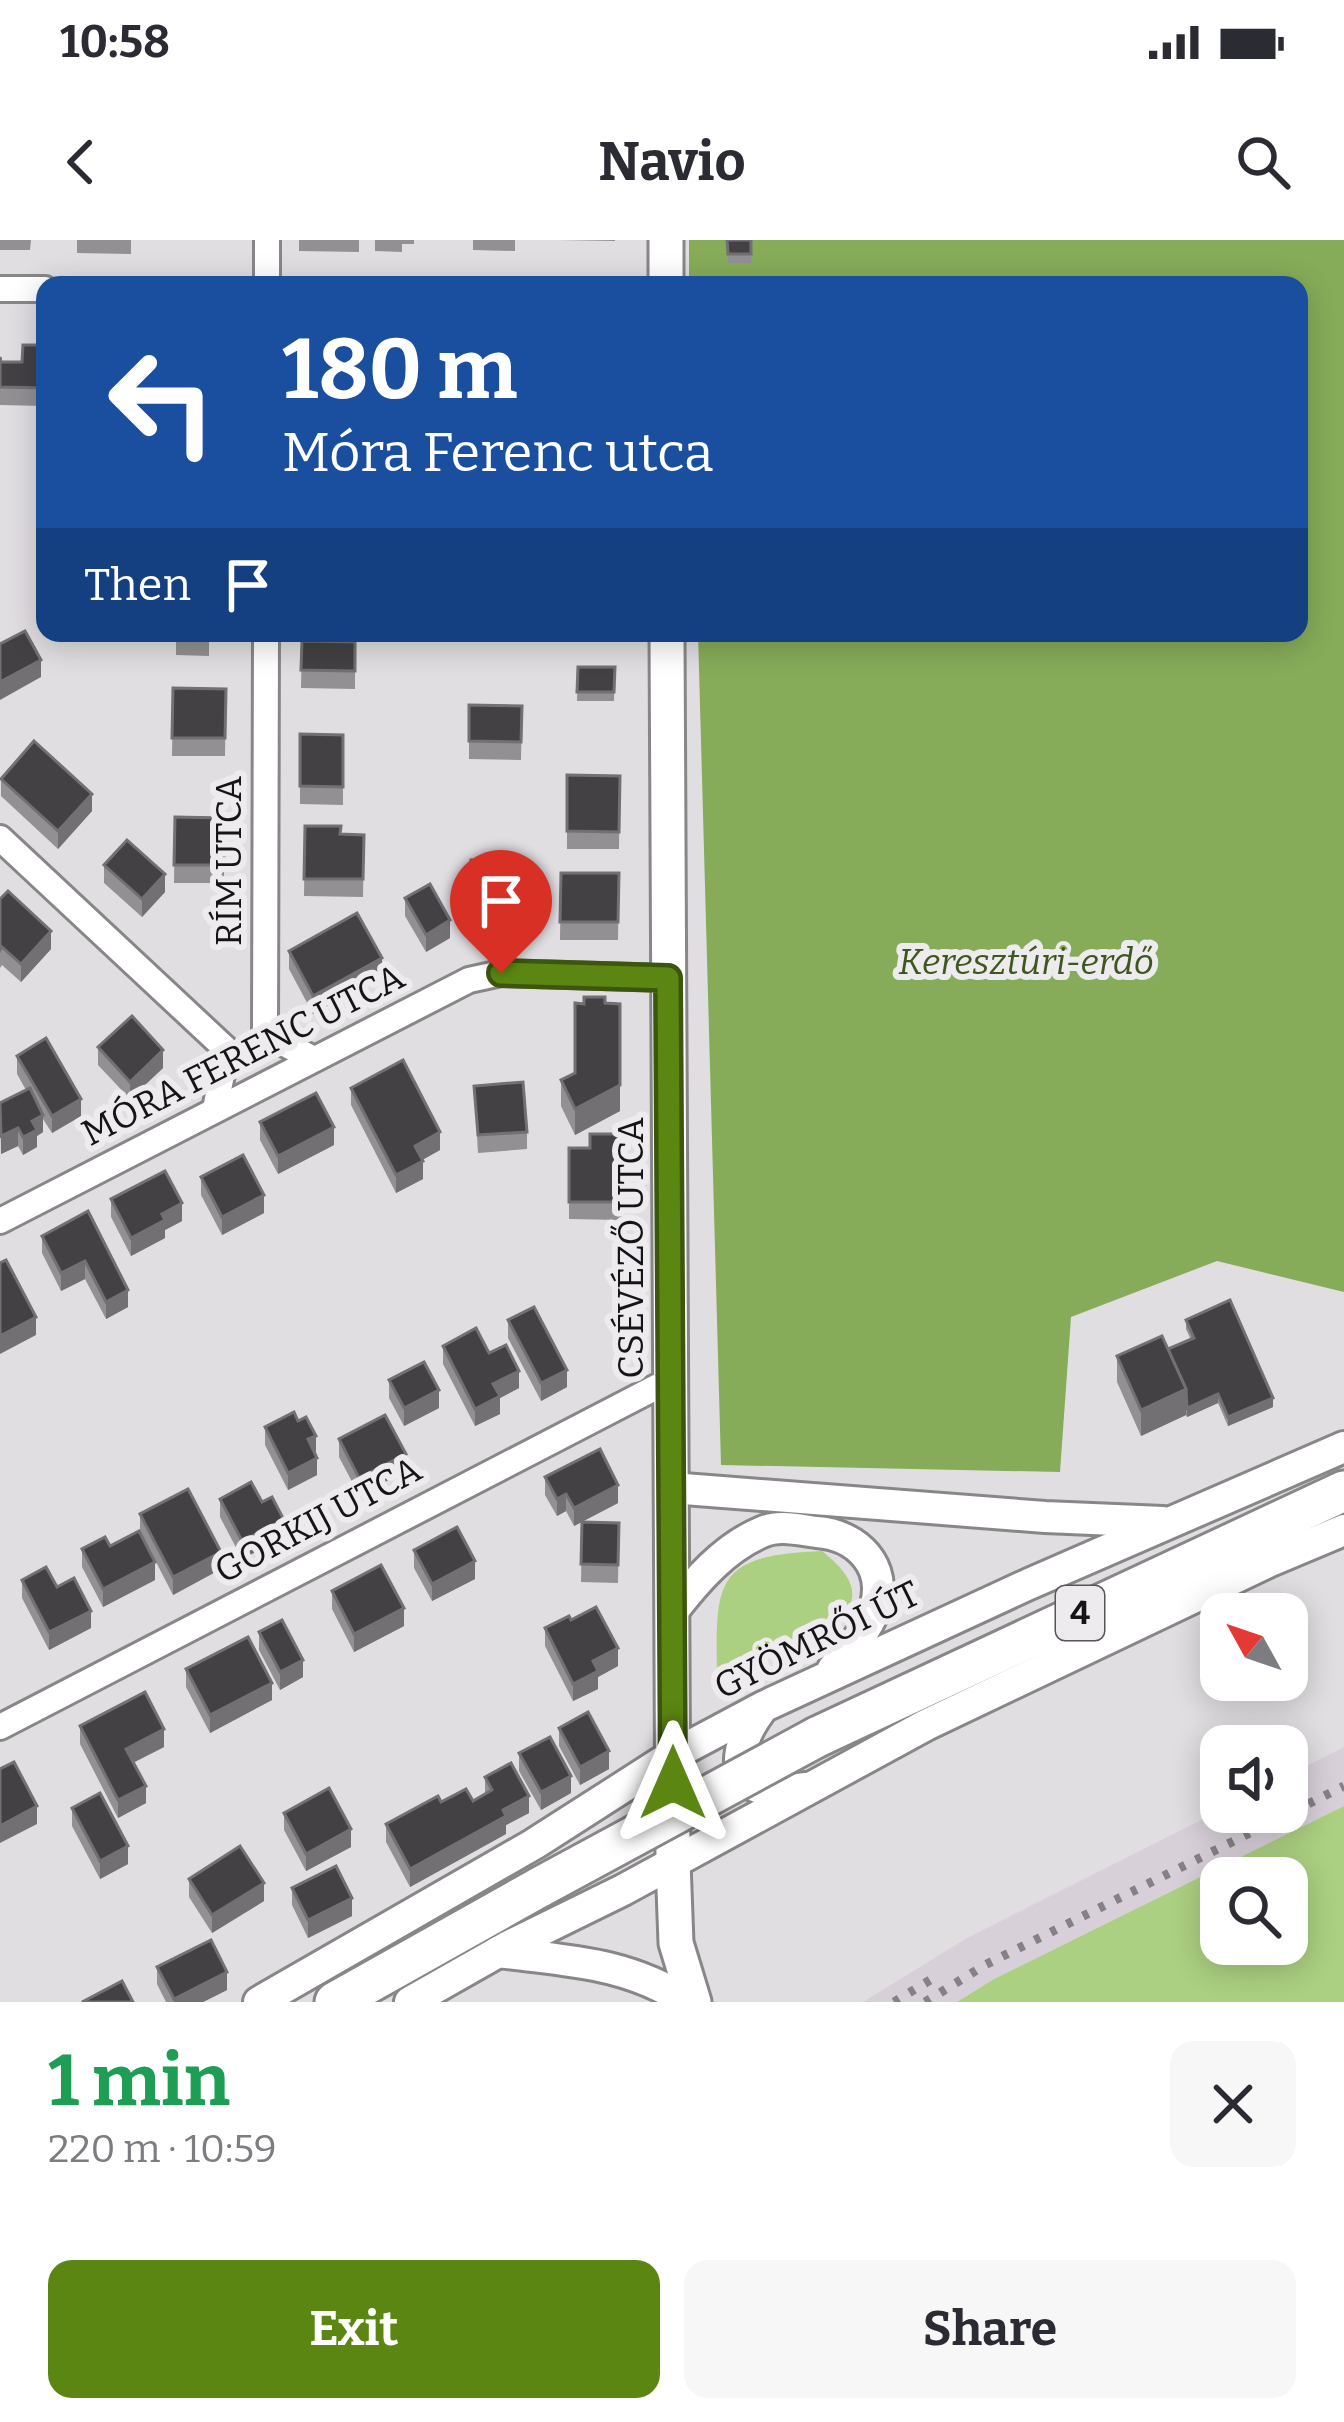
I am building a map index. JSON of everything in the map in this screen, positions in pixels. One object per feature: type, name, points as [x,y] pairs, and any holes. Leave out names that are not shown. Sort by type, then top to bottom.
[{"type":"main road","points":[[666,240],[666,276]]},
{"type":"main road","name":"CSÉVÉZŐ UTCA","points":[[667,642],[673,1862],[676,1943],[691,2002]]},
{"type":"main road","name":"4","points":[[335,2002],[817,1737],[1344,1491]]},
{"type":"street","points":[[267,240],[267,276]]},
{"type":"street","points":[[0,289],[36,289]]},
{"type":"street","name":"RÍM UTCA","points":[[265,1034],[266,642]]},
{"type":"street","points":[[0,838],[227,1050],[214,1109]]},
{"type":"street","name":"MÓRA FERENC UTCA","points":[[0,1221],[469,980],[501,973],[668,978]]},
{"type":"street","points":[[265,1034],[314,1059]]},
{"type":"street","name":"MÓRA FERENC UTCA","points":[[227,1050],[265,1034]]},
{"type":"street","name":"GORKIJ UTCA","points":[[0,1727],[670,1380]]},
{"type":"street","name":"GYÖMRŐI ÚT","points":[[260,2002],[534,1844],[673,1755],[765,1706],[1344,1447]]},
{"type":"street","name":"GYÖMRŐI ÚT","points":[[671,1488],[1045,1517],[1175,1522]]},
{"type":"street","points":[[672,1612],[721,1558],[762,1532],[776,1528],[850,1538],[869,1560],[878,1595],[874,1612],[854,1646],[827,1675]]},
{"type":"street","points":[[410,2002],[926,1725],[1344,1530]]},
{"type":"street","points":[[765,1706],[745,1732],[740,1768],[755,1786],[768,1791],[812,1788]]},
{"type":"street","points":[[502,1949],[538,1913],[585,1882],[589,1859],[579,1842],[562,1833],[534,1844]]},
{"type":"street","points":[[502,1949],[613,1966],[663,1985],[691,2002]]},
{"type":"shaded area","points":[[1344,1747],[1344,1806],[1308,1824],[1308,1765]]},
{"type":"shaded area","points":[[1200,1821],[1200,1833],[1289,1833],[1241,1857],[1200,1857],[1200,1877],[957,2002],[863,2002],[967,1938]]},
{"type":"green space","name":"Keresztúri-erdő","points":[[689,240],[1344,240],[1344,1292],[1217,1261],[1071,1317],[1060,1472],[721,1465],[698,642],[1308,642],[1308,276],[689,276]]},
{"type":"green space","points":[[822,1551],[851,1585],[851,1603],[845,1613],[836,1624],[717,1682],[717,1621],[728,1581],[740,1568],[759,1559]]},
{"type":"green space","points":[[1344,1806],[1344,2002],[957,2002],[1200,1877],[1200,1965],[1308,1965],[1308,1857],[1241,1857],[1289,1833],[1308,1833],[1308,1824]]},
{"type":"building","points":[[727,240],[751,240],[751,254],[728,254]]},
{"type":"building","points":[[23,345],[36,345],[36,388],[0,387],[0,357],[1,362],[22,362]]},
{"type":"building","points":[[25,631],[41,660],[0,682],[0,644]]},
{"type":"building","points":[[302,642],[355,642],[355,671],[301,670]]},
{"type":"building","points":[[578,667],[615,667],[614,692],[577,692]]},
{"type":"building","points":[[173,688],[226,689],[225,738],[172,738]]},
{"type":"building","points":[[469,705],[522,706],[521,742],[469,741]]},
{"type":"building","points":[[300,734],[343,735],[343,787],[300,786]]},
{"type":"building","points":[[34,741],[92,794],[58,831],[1,779]]},
{"type":"building","points":[[567,775],[620,776],[619,832],[567,831]]},
{"type":"building","points":[[175,817],[224,818],[224,865],[174,865]]},
{"type":"building","points":[[305,826],[341,826],[340,834],[364,835],[363,879],[304,879]]},
{"type":"building","points":[[127,840],[165,874],[142,899],[104,865]]},
{"type":"building","points":[[471,860],[499,861],[496,912],[467,910]]},
{"type":"building","points":[[561,873],[619,873],[618,922],[560,922]]},
{"type":"building","points":[[430,884],[450,920],[426,935],[405,898]]},
{"type":"building","points":[[8,891],[51,931],[21,964],[2,947],[0,950],[0,899]]},
{"type":"building","points":[[357,913],[382,958],[313,996],[289,951]]},
{"type":"building","points":[[584,997],[605,997],[605,1003],[620,1004],[620,1085],[575,1109],[561,1080],[575,1073],[575,1003],[584,1004]]},
{"type":"building","points":[[132,1016],[163,1050],[130,1082],[98,1047]]},
{"type":"building","points":[[46,1038],[81,1099],[52,1116],[17,1056]]},
{"type":"building","points":[[403,1060],[440,1132],[415,1146],[423,1161],[396,1175],[351,1088]]},
{"type":"building","points":[[523,1082],[527,1132],[478,1135],[474,1086]]},
{"type":"building","points":[[30,1088],[43,1115],[32,1121],[37,1130],[23,1137],[18,1128],[1,1136],[0,1103]]},
{"type":"building","points":[[316,1093],[334,1127],[278,1156],[260,1122]]},
{"type":"building","points":[[590,1134],[622,1134],[622,1202],[569,1202],[569,1148],[590,1148]]},
{"type":"building","points":[[243,1155],[264,1195],[222,1217],[201,1177]]},
{"type":"building","points":[[165,1171],[182,1203],[162,1214],[165,1220],[131,1238],[111,1199]]},
{"type":"building","points":[[88,1211],[128,1290],[106,1302],[85,1261],[61,1273],[42,1236]]},
{"type":"building","points":[[6,1260],[36,1317],[0,1336],[0,1263]]},
{"type":"building","points":[[1230,1300],[1273,1398],[1228,1417],[1218,1394],[1187,1408],[1186,1389],[1168,1349],[1194,1338],[1186,1320]]},
{"type":"building","points":[[534,1307],[567,1370],[541,1383],[508,1320]]},
{"type":"building","points":[[476,1328],[489,1353],[506,1345],[519,1371],[493,1384],[500,1396],[475,1409],[443,1346]]},
{"type":"building","points":[[1162,1336],[1186,1389],[1141,1410],[1117,1356]]},
{"type":"building","points":[[424,1362],[439,1390],[404,1408],[389,1380]]},
{"type":"building","points":[[294,1412],[298,1421],[306,1417],[316,1436],[308,1439],[317,1458],[288,1473],[265,1427]]},
{"type":"building","points":[[385,1415],[406,1454],[359,1478],[339,1439]]},
{"type":"building","points":[[600,1449],[618,1485],[574,1508],[566,1494],[557,1499],[545,1477]]},
{"type":"building","points":[[251,1482],[262,1502],[272,1497],[284,1520],[242,1541],[220,1499]]},
{"type":"building","points":[[188,1489],[221,1552],[173,1577],[140,1514]]},
{"type":"building","points":[[582,1522],[619,1523],[618,1565],[581,1564]]},
{"type":"building","points":[[457,1527],[475,1561],[432,1584],[414,1550]]},
{"type":"building","points":[[139,1531],[155,1562],[103,1589],[82,1549],[105,1537],[110,1546]]},
{"type":"building","points":[[381,1565],[404,1608],[354,1634],[332,1591]]},
{"type":"building","points":[[46,1567],[57,1587],[74,1578],[91,1611],[49,1632],[22,1580]]},
{"type":"building","points":[[596,1607],[618,1648],[593,1661],[598,1671],[573,1684],[545,1628]]},
{"type":"building","points":[[282,1620],[303,1660],[280,1672],[259,1632]]},
{"type":"building","points":[[248,1637],[272,1683],[210,1715],[186,1669]]},
{"type":"building","points":[[145,1692],[164,1729],[126,1749],[146,1786],[118,1800],[80,1726]]},
{"type":"building","points":[[588,1712],[609,1751],[580,1767],[559,1728]]},
{"type":"building","points":[[550,1737],[571,1776],[541,1792],[519,1753]]},
{"type":"building","points":[[14,1762],[37,1806],[0,1826],[0,1769]]},
{"type":"building","points":[[511,1763],[529,1796],[503,1810],[506,1816],[410,1869],[386,1824],[438,1796],[441,1802],[466,1789],[473,1801],[492,1790],[485,1777]]},
{"type":"building","points":[[329,1788],[351,1829],[306,1854],[284,1813]]},
{"type":"building","points":[[100,1793],[128,1846],[100,1861],[72,1808]]},
{"type":"building","points":[[240,1846],[264,1883],[212,1915],[189,1879]]},
{"type":"building","points":[[336,1866],[352,1898],[308,1920],[292,1888]]},
{"type":"building","points":[[211,1940],[227,1972],[174,1999],[157,1967]]},
{"type":"building","points":[[122,1981],[133,2002],[82,2002]]},
{"type":"railway","points":[[925,2002],[985,1965],[1344,1786]]},
{"type":"railway","points":[[894,2002],[940,1974]]},
{"type":"route","points":[[501,973],[668,978],[673,1783]]}]
